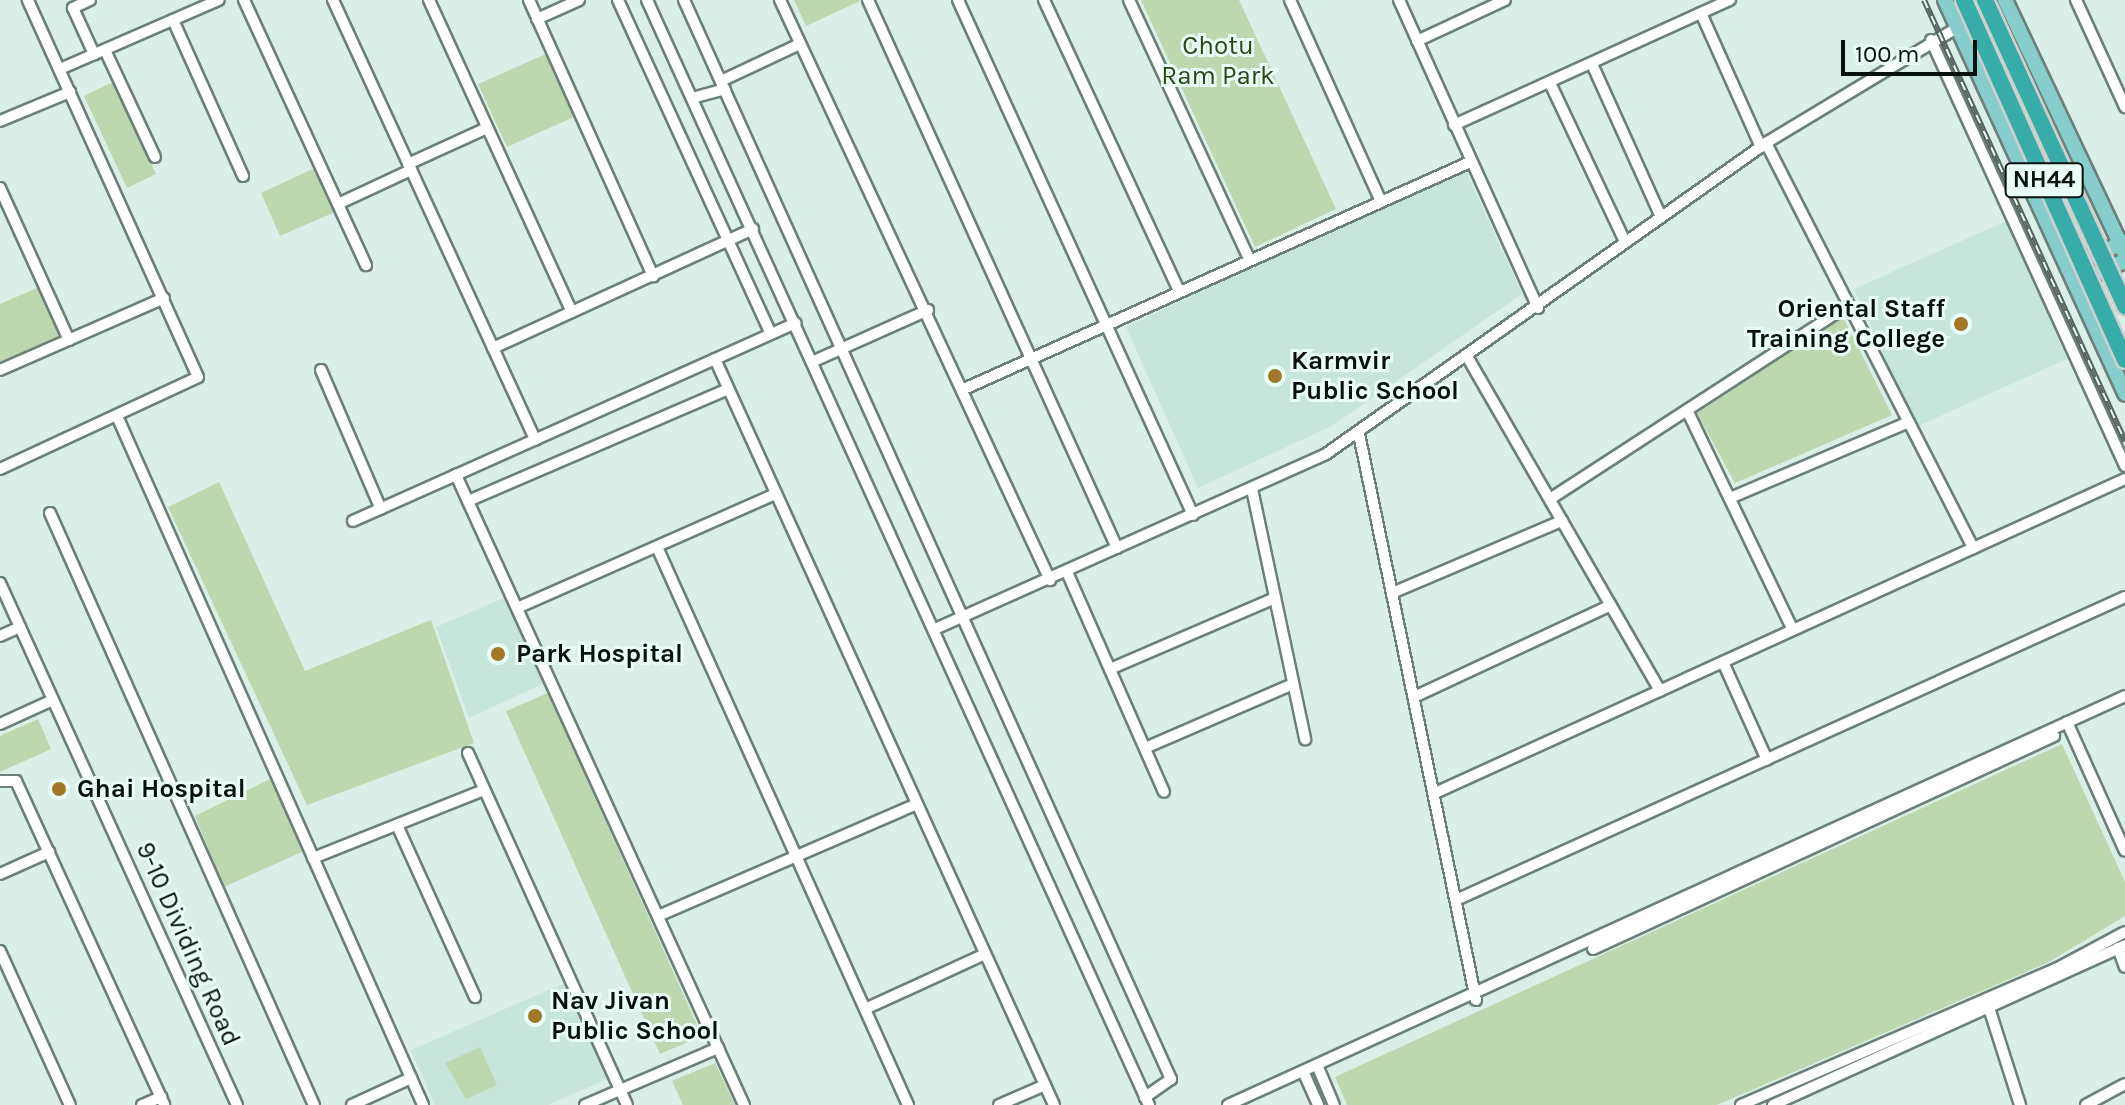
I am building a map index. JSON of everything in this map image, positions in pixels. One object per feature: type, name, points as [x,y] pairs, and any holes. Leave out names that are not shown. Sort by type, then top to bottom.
[{"type":"highway","name":"NH44","points":[[1964,0],[2125,360]]},
{"type":"highway","name":"NH44","points":[[1985,0],[2125,306]]},
{"type":"main road","points":[[1945,0],[2125,394]]},
{"type":"main road","points":[[2005,0],[2124,247],[2067,267]]},
{"type":"main road","points":[[2048,224],[2060,230],[2084,225],[2100,200]]},
{"type":"main road","points":[[2110,221],[2125,227]]},
{"type":"main road","points":[[2075,284],[2125,261]]},
{"type":"main road","points":[[2097,332],[2108,304],[2125,298]]},
{"type":"street","points":[[0,469],[198,377],[28,0]]},
{"type":"street","points":[[90,0],[73,8],[155,157]]},
{"type":"street","points":[[60,69],[219,0]]},
{"type":"street","points":[[244,0],[366,265]]},
{"type":"street","points":[[333,0],[535,440]]},
{"type":"street","points":[[429,0],[572,312]]},
{"type":"street","points":[[529,0],[653,276]]},
{"type":"street","points":[[537,19],[579,0]]},
{"type":"street","points":[[618,0],[771,334]]},
{"type":"street","points":[[647,0],[814,361],[1147,1101],[1171,1079],[684,0]]},
{"type":"street","points":[[780,0],[928,310],[1050,580]]},
{"type":"street","points":[[868,0],[1117,548]]},
{"type":"street","points":[[958,0],[1103,327],[1193,515]]},
{"type":"street","points":[[1044,0],[1179,291]]},
{"type":"street","points":[[1129,0],[1249,259]]},
{"type":"street","points":[[1290,0],[1380,199]]},
{"type":"street","points":[[1399,0],[1538,308]]},
{"type":"street","points":[[1417,41],[1504,0]]},
{"type":"street","points":[[1454,125],[1730,0]]},
{"type":"street","points":[[2076,0],[2125,107]]},
{"type":"street","points":[[1701,13],[1764,145],[1973,548]]},
{"type":"street","points":[[173,20],[243,176]]},
{"type":"street","points":[[935,629],[1252,489],[1359,434],[1764,145],[1931,40],[1958,27]]},
{"type":"street","points":[[1931,40],[2125,466]]},
{"type":"street","points":[[692,98],[800,44]]},
{"type":"street","points":[[1592,64],[1661,217]]},
{"type":"street","points":[[1550,83],[1625,242]]},
{"type":"street","points":[[1,119],[70,92]]},
{"type":"street","points":[[338,204],[487,128]]},
{"type":"street","points":[[964,389],[1380,199],[1470,162]]},
{"type":"street","points":[[0,188],[69,340]]},
{"type":"street","points":[[493,348],[753,229]]},
{"type":"street","points":[[0,370],[164,298]]},
{"type":"street","points":[[1550,499],[1849,305]]},
{"type":"street","points":[[814,361],[928,310]]},
{"type":"street","points":[[353,521],[796,323]]},
{"type":"street","points":[[1468,358],[1660,690]]},
{"type":"street","points":[[715,359],[1054,1105]]},
{"type":"street","points":[[321,370],[381,509]]},
{"type":"street","points":[[468,501],[728,389]]},
{"type":"street","points":[[1687,410],[1793,630]]},
{"type":"street","points":[[117,416],[423,1105]]},
{"type":"street","points":[[1730,498],[1909,422]]},
{"type":"street","points":[[1359,434],[1476,998]]},
{"type":"street","points":[[456,475],[744,1105]]},
{"type":"street","points":[[1435,793],[2125,479]]},
{"type":"street","points":[[1252,489],[1305,739]]},
{"type":"street","points":[[517,608],[776,494]]},
{"type":"street","points":[[50,513],[314,1105]]},
{"type":"street","points":[[1392,593],[1562,521]]},
{"type":"street","points":[[657,547],[908,1105]]},
{"type":"street","points":[[1067,572],[1164,792]]},
{"type":"street","name":"9-10 Dividing Road","points":[[0,583],[237,1105]]},
{"type":"street","points":[[1456,900],[2125,597]]},
{"type":"street","points":[[1110,669],[1275,598]]},
{"type":"street","points":[[1414,697],[1611,605]]},
{"type":"street","points":[[0,636],[20,627]]},
{"type":"street","points":[[1723,662],[1767,760]]},
{"type":"street","points":[[1145,748],[1293,684]]},
{"type":"street","points":[[1244,1105],[1318,1068],[2068,726],[2125,696]]},
{"type":"street","points":[[0,724],[53,700]]},
{"type":"street","points":[[2068,726],[2125,704]]},
{"type":"street","points":[[2068,726],[2125,851]]},
{"type":"street","points":[[468,753],[627,1105]]},
{"type":"street","points":[[0,781],[16,781],[162,1101],[142,1105]]},
{"type":"street","points":[[313,858],[484,790]]},
{"type":"street","points":[[658,916],[917,804]]},
{"type":"street","points":[[397,825],[475,997]]},
{"type":"street","points":[[0,874],[49,852]]},
{"type":"street","points":[[1741,1105],[2056,969],[2125,932]]},
{"type":"street","points":[[1773,1105],[1990,1011],[2122,947],[2125,967]]},
{"type":"street","points":[[0,951],[70,1105]]},
{"type":"street","points":[[865,1009],[985,954]]},
{"type":"street","points":[[1990,1011],[2020,1105]]},
{"type":"street","points":[[585,1105],[718,1048]]},
{"type":"street","points":[[1318,1068],[1334,1105]]},
{"type":"street","points":[[1228,1105],[1305,1075]]},
{"type":"street","points":[[1305,1075],[1318,1105]]},
{"type":"street","points":[[352,1105],[411,1078]]},
{"type":"street","points":[[2086,1105],[2125,1084]]},
{"type":"street","points":[[999,1105],[1045,1085]]},
{"type":"shaded area","name":"Karmvir Public School","points":[[1464,167],[1522,294],[1332,426],[1198,488],[1126,327]]},
{"type":"shaded area","name":"Oriental Staff Training College","points":[[2006,221],[2067,359],[1916,427],[1854,289]]},
{"type":"shaded area","points":[[506,597],[545,683],[469,718],[436,627]]},
{"type":"shaded area","name":"Nav Jivan Public School","points":[[567,982],[609,1078],[548,1105],[435,1105],[411,1050]]},
{"type":"green space","points":[[794,0],[860,0],[860,1],[806,26]]},
{"type":"green space","name":"Chotu Ram Park","points":[[1141,0],[1239,0],[1336,209],[1255,247]]},
{"type":"green space","points":[[546,54],[574,117],[507,147],[478,84]]},
{"type":"green space","points":[[113,82],[156,174],[127,188],[84,96]]},
{"type":"green space","points":[[315,168],[335,212],[280,236],[261,193]]},
{"type":"green space","points":[[39,287],[60,337],[0,362],[0,304]]},
{"type":"green space","points":[[1843,317],[1892,415],[1735,483],[1697,413]]},
{"type":"green space","points":[[219,482],[305,671],[431,620],[474,743],[307,805],[168,507]]},
{"type":"green space","points":[[548,693],[702,1036],[660,1054],[506,711]]},
{"type":"green space","points":[[38,719],[51,749],[0,772],[0,736]]},
{"type":"green space","points":[[2062,744],[2125,882],[2125,916],[2049,962],[1717,1105],[1347,1105],[1335,1077]]},
{"type":"green space","points":[[272,778],[304,851],[224,887],[195,816]]},
{"type":"green space","points":[[480,1047],[497,1085],[466,1099],[445,1063]]},
{"type":"green space","points":[[715,1063],[735,1105],[683,1105],[672,1081]]},
{"type":"railway","points":[[1924,0],[2125,441]]},
{"type":"place","name":"Oriental Staff Training College","points":[[1961,324]]},
{"type":"place","name":"Karmvir Public School","points":[[1275,376]]},
{"type":"place","name":"Park Hospital","points":[[498,654]]},
{"type":"place","name":"Ghai Hospital","points":[[59,789]]},
{"type":"place","name":"Nav Jivan Public School","points":[[535,1016]]}]
